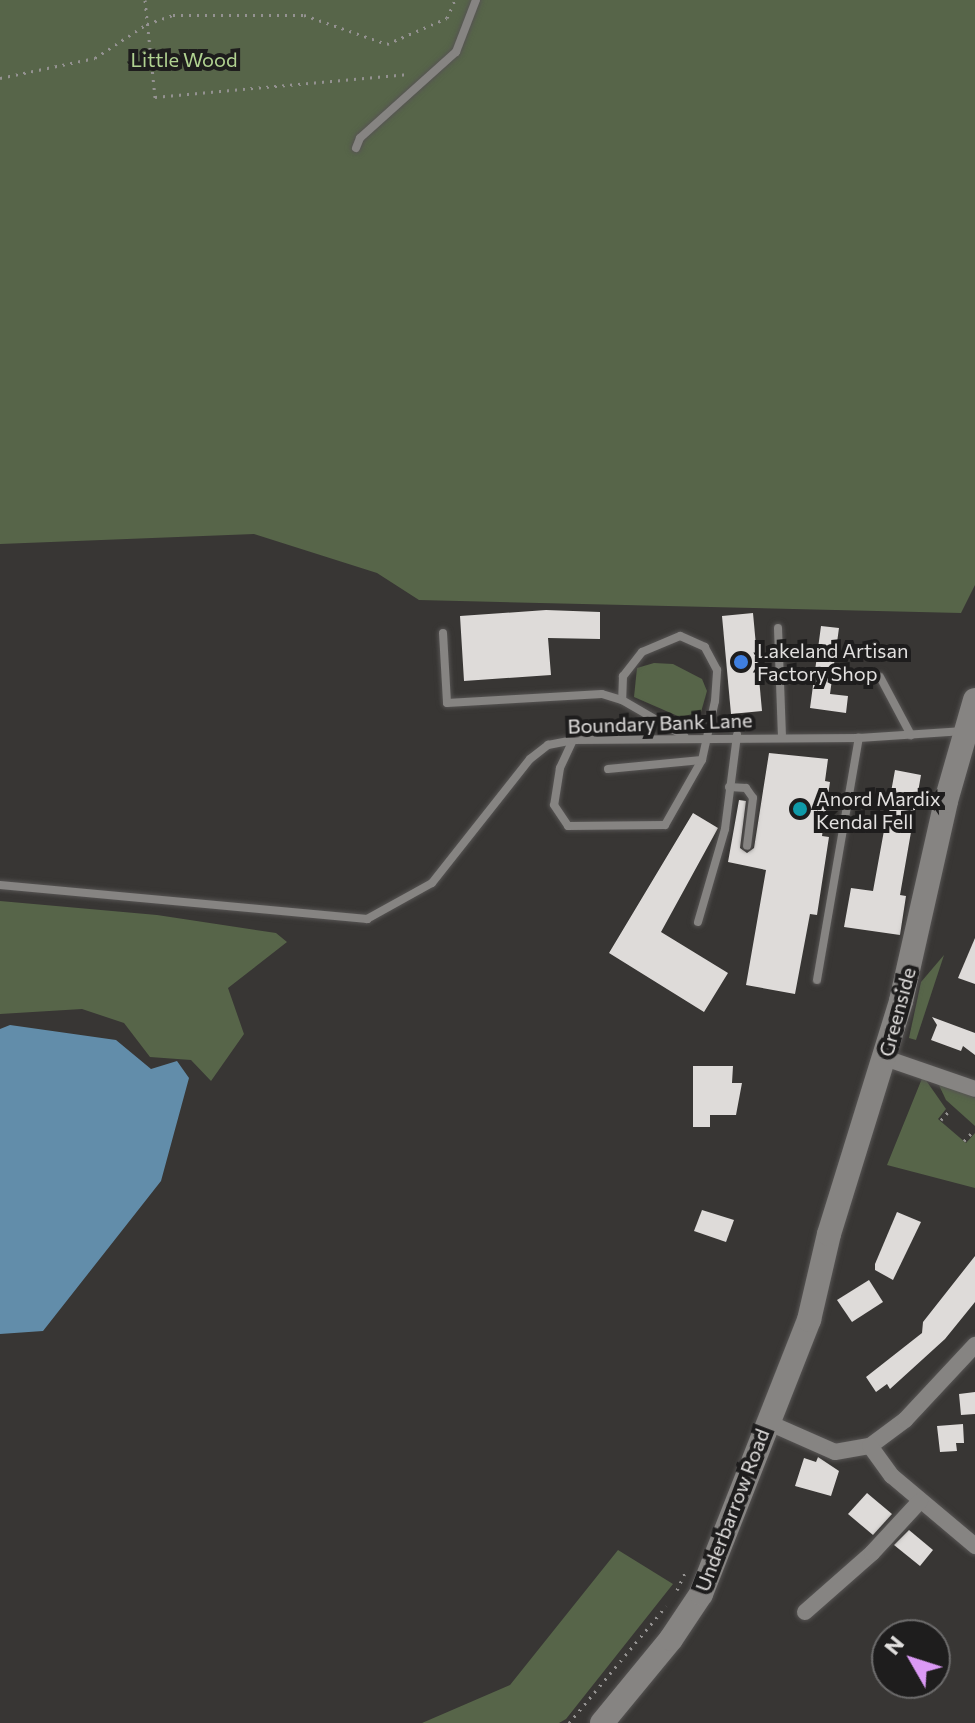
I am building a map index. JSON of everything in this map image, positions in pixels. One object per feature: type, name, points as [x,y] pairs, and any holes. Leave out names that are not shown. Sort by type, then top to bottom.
[{"type":"street","name":"Greenside","points":[[809,1320],[837,1206],[885,1058],[964,731],[975,700]]},
{"type":"street","points":[[885,1058],[975,1089]]},
{"type":"street","name":"Underbarrow Road","points":[[602,1723],[671,1639],[701,1594],[809,1320]]},
{"type":"street","points":[[767,1422],[835,1452],[870,1446],[905,1420],[975,1345]]},
{"type":"street","points":[[870,1446],[920,1501],[975,1546]]},
{"type":"street","points":[[805,1612],[872,1553],[920,1501]]},
{"type":"lane","points":[[356,148],[360,138],[456,52],[476,0]]},
{"type":"lane","points":[[778,628],[782,736]]},
{"type":"lane","points":[[443,633],[447,703],[602,694],[622,700],[685,737]]},
{"type":"lane","points":[[573,740],[560,768],[554,805],[568,826],[665,825],[702,760],[717,670],[705,647],[680,636],[642,652],[623,676],[622,700]]},
{"type":"lane","points":[[880,677],[911,735]]},
{"type":"lane","name":"Boundary Bank Lane","points":[[0,885],[367,919],[432,883],[530,759],[548,745],[573,740],[737,735],[859,738],[964,731]]},
{"type":"lane","points":[[698,922],[725,829],[737,735]]},
{"type":"lane","points":[[817,980],[859,738]]},
{"type":"lane","points":[[608,769],[702,760]]},
{"type":"lane","points":[[729,787],[746,788],[753,798],[747,846]]},
{"type":"path","points":[[145,0],[155,97],[437,72]]},
{"type":"path","points":[[0,78],[95,58],[147,24],[173,15],[304,15],[387,44],[447,18],[455,0]]},
{"type":"path","points":[[941,1120],[951,1109]]},
{"type":"path","points":[[964,1141],[975,1129]]},
{"type":"path","points":[[569,1723],[674,1596],[691,1560]]},
{"type":"green space","name":"Little Wood","points":[[0,0],[975,0],[975,585],[961,613],[419,600],[377,573],[254,534],[0,544]]},
{"type":"green space","points":[[654,663],[673,664],[702,679],[707,691],[701,712],[680,717],[634,697],[637,668]]},
{"type":"green space","points":[[0,901],[157,915],[276,933],[287,942],[228,988],[244,1034],[211,1081],[191,1060],[150,1057],[124,1023],[82,1009],[0,1014]]},
{"type":"green space","points":[[944,955],[916,1040],[909,1038],[921,982]]},
{"type":"green space","points":[[923,1076],[946,1109],[938,1119],[966,1143],[975,1133],[975,1188],[887,1165]]},
{"type":"green space","points":[[937,1081],[975,1098],[975,1126],[946,1100]]},
{"type":"green space","points":[[618,1550],[673,1584],[566,1719],[559,1723],[422,1723],[510,1685]]},
{"type":"water","points":[[10,1025],[116,1040],[151,1069],[177,1061],[189,1078],[161,1181],[43,1331],[0,1334],[0,1029]]},
{"type":"building","points":[[546,610],[600,612],[600,639],[548,638],[551,675],[464,681],[460,616]]},
{"type":"building","points":[[753,613],[762,711],[731,714],[722,616]]},
{"type":"building","points":[[821,626],[839,628],[830,694],[848,696],[846,713],[810,708]]},
{"type":"building","points":[[769,753],[828,759],[825,781],[830,782],[822,836],[829,837],[817,915],[810,914],[795,994],[746,985],[766,870],[728,862],[739,800],[746,801],[740,848],[747,853],[754,848]]},
{"type":"building","points":[[895,770],[921,775],[900,895],[906,896],[900,935],[844,927],[851,888],[873,891]]},
{"type":"building","points":[[693,813],[718,828],[661,932],[728,973],[704,1012],[609,953]]},
{"type":"building","points":[[975,938],[975,984],[958,978]]},
{"type":"building","points":[[932,1017],[975,1033],[975,1055],[963,1046],[961,1051],[931,1040],[937,1025]]},
{"type":"building","points":[[693,1066],[733,1066],[732,1083],[742,1083],[736,1115],[710,1115],[710,1127],[693,1127]]},
{"type":"building","points":[[702,1210],[734,1220],[726,1242],[694,1231]]},
{"type":"building","points":[[897,1212],[921,1222],[893,1280],[875,1270],[875,1264]]},
{"type":"building","points":[[975,1256],[975,1302],[945,1339],[890,1389],[887,1384],[876,1392],[866,1377],[922,1333],[923,1322]]},
{"type":"building","points":[[869,1280],[883,1302],[852,1322],[837,1300]]},
{"type":"building","points":[[975,1392],[975,1414],[961,1415],[959,1394]]},
{"type":"building","points":[[963,1424],[964,1443],[956,1443],[957,1451],[940,1452],[937,1426]]},
{"type":"building","points":[[818,1457],[839,1471],[831,1496],[795,1486],[804,1458],[816,1462]]},
{"type":"building","points":[[867,1493],[892,1514],[873,1535],[848,1514]]},
{"type":"building","points":[[909,1530],[933,1550],[920,1566],[894,1545]]},
{"type":"place","name":"Lakeland Artisan Factory Shop","points":[[741,662]]},
{"type":"place","name":"Anord Mardix Kendal Fell","points":[[800,809]]}]
